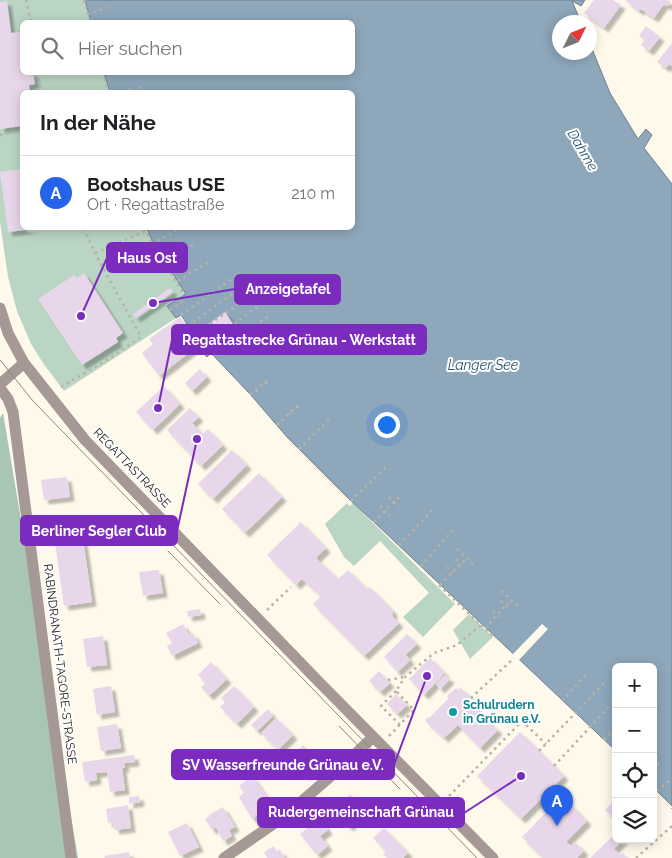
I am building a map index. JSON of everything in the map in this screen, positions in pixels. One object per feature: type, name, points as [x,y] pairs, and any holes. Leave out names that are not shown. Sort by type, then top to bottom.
[{"type":"street","name":"REGATTASTRASSE","points":[[0,308],[8,333],[24,363],[85,440],[493,858]]},
{"type":"street","points":[[0,384],[24,363]]},
{"type":"street","name":"RABINDRANATH-TAGORE-STRASSE","points":[[0,388],[8,399],[13,412],[71,858]]},
{"type":"street","points":[[224,858],[285,816],[348,761],[376,740]]},
{"type":"path","points":[[26,0],[31,20]]},
{"type":"path","points":[[84,0],[88,20]]},
{"type":"path","points":[[87,14],[107,8]]},
{"type":"path","points":[[39,75],[40,90]]},
{"type":"path","points":[[104,75],[108,90]]},
{"type":"path","points":[[140,86],[141,90]]},
{"type":"path","points":[[0,135],[20,130]]},
{"type":"path","points":[[61,387],[141,337],[95,253],[85,230]]},
{"type":"path","points":[[95,253],[144,230]]},
{"type":"path","points":[[146,230],[163,263],[183,293]]},
{"type":"path","points":[[152,244],[176,230]]},
{"type":"path","points":[[163,263],[196,243]]},
{"type":"path","points":[[178,281],[208,262]]},
{"type":"path","points":[[181,315],[240,273]]},
{"type":"path","points":[[188,326],[248,283]]},
{"type":"path","points":[[194,335],[254,292]]},
{"type":"path","points":[[170,310],[187,298]]},
{"type":"path","points":[[203,348],[261,304]]},
{"type":"path","points":[[212,355],[270,316]]},
{"type":"path","points":[[239,336],[243,341]]},
{"type":"path","points":[[228,344],[232,349]]},
{"type":"path","points":[[250,394],[269,379]]},
{"type":"path","points":[[265,382],[269,387]]},
{"type":"path","points":[[256,390],[260,395]]},
{"type":"path","points":[[277,425],[300,403]]},
{"type":"path","points":[[297,406],[301,410]]},
{"type":"path","points":[[289,413],[294,417]]},
{"type":"path","points":[[299,449],[330,420]]},
{"type":"path","points":[[351,501],[389,464]]},
{"type":"path","points":[[389,497],[399,507]]},
{"type":"path","points":[[374,522],[399,497]]},
{"type":"path","points":[[380,506],[390,516]]},
{"type":"path","points":[[399,545],[434,508]]},
{"type":"path","points":[[420,566],[455,528]]},
{"type":"path","points":[[457,549],[476,567]]},
{"type":"path","points":[[467,558],[440,585],[493,636]]},
{"type":"path","points":[[456,559],[461,564]]},
{"type":"path","points":[[447,567],[453,573]]},
{"type":"path","points":[[259,618],[291,587]]},
{"type":"path","points":[[501,591],[520,608]]},
{"type":"path","points":[[485,628],[511,600]]},
{"type":"path","points":[[501,601],[511,610]]},
{"type":"path","points":[[493,611],[502,619]]},
{"type":"path","points":[[400,725],[381,706],[396,691],[405,677],[434,653],[457,645],[481,625]]},
{"type":"path","points":[[472,698],[514,658]]},
{"type":"path","points":[[562,701],[588,672]]},
{"type":"path","points":[[388,680],[405,677]]},
{"type":"path","points":[[539,751],[604,683]]},
{"type":"path","points":[[376,740],[400,725],[414,710],[396,691]]},
{"type":"path","points":[[554,766],[612,703]]},
{"type":"path","points":[[440,805],[522,721],[546,744]]},
{"type":"path","points":[[604,740],[612,732]]},
{"type":"path","points":[[657,766],[662,761]]},
{"type":"path","points":[[657,791],[672,778]]},
{"type":"path","points":[[668,782],[672,786]]},
{"type":"path","points":[[636,858],[672,826]]},
{"type":"green space","points":[[0,0],[85,0],[90,20],[20,20],[20,75],[105,75],[109,90],[20,90],[20,230],[148,230],[153,243],[186,294],[167,306],[176,318],[64,391],[31,344],[17,311],[8,277],[0,222]]},
{"type":"green space","points":[[3,413],[78,858],[0,858],[0,418]]},
{"type":"green space","points":[[347,503],[350,506],[353,503],[455,604],[423,637],[403,617],[429,593],[380,541],[354,566],[344,557],[325,524]]},
{"type":"green space","points":[[469,614],[493,637],[470,659],[453,630]]},
{"type":"water","name":"Langer See","points":[[85,0],[585,0],[581,6],[572,1],[578,15],[552,15],[552,60],[597,60],[610,93],[638,139],[646,129],[652,135],[644,148],[672,184],[672,806],[657,791],[657,663],[612,663],[612,747],[351,501],[287,437],[211,353],[207,357],[200,350],[203,347],[181,315],[176,318],[167,306],[186,294],[153,243],[148,230],[355,230],[355,90],[109,90],[105,75],[355,75],[355,20],[90,20]]},
{"type":"pier","points":[[542,624],[548,629],[518,661],[512,655]]},
{"type":"building","points":[[594,0],[613,0],[621,5],[604,28],[597,23],[597,15],[587,15],[584,13]]},
{"type":"building","points":[[625,0],[668,0],[671,2],[667,6],[664,4],[654,18],[641,9],[639,11]]},
{"type":"building","points":[[7,1],[11,33],[20,32],[20,75],[34,75],[35,84],[29,85],[30,90],[20,90],[20,126],[0,129],[0,2]]},
{"type":"building","points":[[646,26],[660,37],[649,51],[641,45],[645,40],[639,36]]},
{"type":"building","points":[[672,43],[672,66],[669,64],[666,68],[657,62]]},
{"type":"building","points":[[20,169],[20,230],[25,230],[8,232],[0,172]]},
{"type":"building","points":[[84,273],[123,333],[116,338],[118,342],[82,365],[38,299],[74,275],[77,278]]},
{"type":"building","points":[[170,288],[173,292],[136,318],[133,314]]},
{"type":"building","points":[[225,312],[233,324],[208,343],[200,330]]},
{"type":"building","points":[[180,317],[200,344],[159,376],[142,353],[153,344],[149,339]]},
{"type":"building","points":[[200,369],[207,377],[192,391],[185,383]]},
{"type":"building","points":[[164,386],[180,404],[153,430],[136,412]]},
{"type":"building","points":[[190,408],[199,417],[192,423],[203,434],[208,429],[223,445],[201,466],[167,430]]},
{"type":"building","points":[[232,450],[247,465],[213,499],[198,484]]},
{"type":"building","points":[[259,473],[282,497],[245,533],[222,509]]},
{"type":"building","points":[[67,477],[70,497],[44,500],[41,480]]},
{"type":"building","points":[[301,522],[326,548],[316,558],[338,579],[348,570],[367,589],[370,587],[393,611],[392,616],[399,623],[364,656],[313,604],[321,596],[302,579],[296,585],[267,555]]},
{"type":"building","points":[[83,539],[92,602],[64,606],[55,543]]},
{"type":"building","points":[[159,570],[163,593],[143,596],[139,572]]},
{"type":"building","points":[[200,609],[201,615],[188,617],[187,611]]},
{"type":"building","points":[[183,624],[189,635],[193,633],[198,643],[172,656],[167,646],[172,643],[166,633]]},
{"type":"building","points":[[407,634],[417,644],[393,666],[384,657]]},
{"type":"building","points":[[103,636],[107,665],[87,667],[83,639]]},
{"type":"building","points":[[406,655],[410,660],[397,672],[393,667]]},
{"type":"building","points":[[430,658],[445,673],[424,695],[409,679]]},
{"type":"building","points":[[211,662],[227,679],[209,696],[201,687],[206,683],[198,675]]},
{"type":"building","points":[[379,671],[390,683],[380,692],[369,681]]},
{"type":"building","points":[[445,675],[450,679],[440,689],[436,684]]},
{"type":"building","points":[[111,686],[115,712],[97,715],[93,689]]},
{"type":"building","points":[[234,686],[254,707],[237,724],[220,707],[225,702],[221,698]]},
{"type":"building","name":"Schulrudern in Grünau e.V.","points":[[460,687],[478,705],[475,708],[498,730],[480,748],[458,725],[444,738],[426,722],[426,718],[430,717],[449,698],[447,696]]},
{"type":"building","points":[[396,694],[407,705],[397,714],[387,704]]},
{"type":"building","points":[[268,709],[273,716],[257,731],[251,725]]},
{"type":"building","points":[[276,718],[293,735],[278,750],[261,733]]},
{"type":"building","points":[[117,724],[121,748],[101,751],[97,727]]},
{"type":"building","points":[[520,732],[564,776],[521,819],[477,776]]},
{"type":"building","points":[[303,745],[320,762],[305,776],[289,759]]},
{"type":"building","points":[[134,755],[135,762],[124,763],[125,768],[122,768],[125,790],[110,792],[107,772],[96,773],[97,780],[85,782],[82,762]]},
{"type":"building","points":[[252,776],[271,803],[252,819],[239,797],[244,793],[239,786]]},
{"type":"building","points":[[350,794],[366,809],[349,827],[341,819],[345,815],[337,807]]},
{"type":"building","points":[[139,796],[140,802],[129,804],[129,797]]},
{"type":"building","points":[[562,796],[587,821],[566,842],[571,846],[575,842],[584,851],[577,858],[543,858],[522,837]]},
{"type":"building","points":[[612,803],[612,816],[605,810]]},
{"type":"building","points":[[128,805],[131,828],[115,830],[113,822],[108,823],[106,809]]},
{"type":"building","points":[[223,807],[235,827],[229,830],[232,836],[223,841],[216,827],[212,830],[205,819]]},
{"type":"building","points":[[319,818],[328,830],[320,836],[328,846],[317,855],[300,834]]},
{"type":"building","points":[[187,823],[199,847],[180,856],[168,832]]},
{"type":"building","points":[[384,828],[408,853],[403,858],[387,858],[383,854],[386,852],[373,838]]},
{"type":"building","points":[[612,837],[612,843],[620,843],[614,849],[621,855],[623,853],[628,858],[590,858]]},
{"type":"building","points":[[274,846],[277,852],[280,850],[285,858],[267,858],[264,852]]},
{"type":"building","points":[[129,852],[130,858],[105,858],[104,856]]},
{"type":"tram line","points":[[0,360],[33,401],[477,858]]},
{"type":"tram line","points":[[168,551],[220,604]]},
{"type":"tram line","points":[[339,726],[400,789]]},
{"type":"place","name":"Anzeigetafel","points":[[153,303]]},
{"type":"place","name":"Haus Ost","points":[[81,316]]},
{"type":"place","name":"Regattastrecke Grünau - Werkstatt","points":[[158,408]]},
{"type":"place","name":"Berliner Segler Club","points":[[197,439]]},
{"type":"place","name":"SV Wasserfreunde Grünau e.V.","points":[[427,676]]},
{"type":"place","name":"Schulrudern in Grünau e.V.","points":[[453,712]]},
{"type":"place","name":"Rudergemeinschaft Grünau","points":[[521,776]]},
{"type":"place","name":"Bootshaus USE","points":[[557,826]]},
{"type":"water label","name":"Dahme","points":[[583,150]]}]
